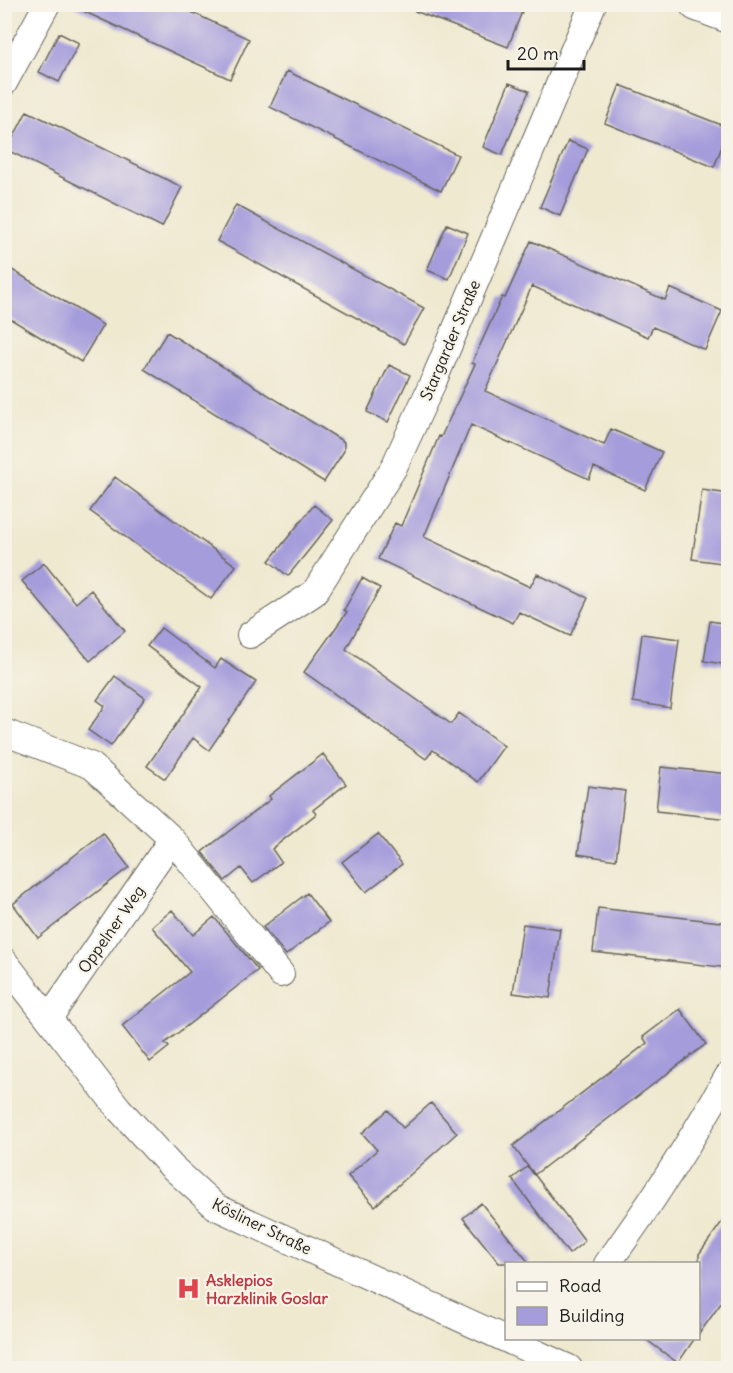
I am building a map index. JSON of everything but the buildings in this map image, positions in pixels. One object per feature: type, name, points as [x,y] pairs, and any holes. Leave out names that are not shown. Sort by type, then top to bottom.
[{"type":"street","points":[[4,83],[12,51],[47,4]]},
{"type":"street","name":"Stargarder Straße","points":[[250,635],[314,593],[393,469],[434,381],[593,4]]},
{"type":"street","points":[[696,4],[729,16]]},
{"type":"street","points":[[4,732],[92,766],[172,839],[281,974]]},
{"type":"street","name":"Oppelner Weg","points":[[49,1018],[172,839]]},
{"type":"street","name":"Kösliner Straße","points":[[4,961],[119,1109],[171,1166],[216,1207],[505,1329]]},
{"type":"street","points":[[608,1262],[638,1222],[683,1153],[729,1076]]},
{"type":"street","name":"Kösliner Straße","points":[[531,1340],[548,1347],[569,1368]]},
{"type":"place","name":"Asklepios Harzklinik Goslar","points":[[188,1289]]}]
